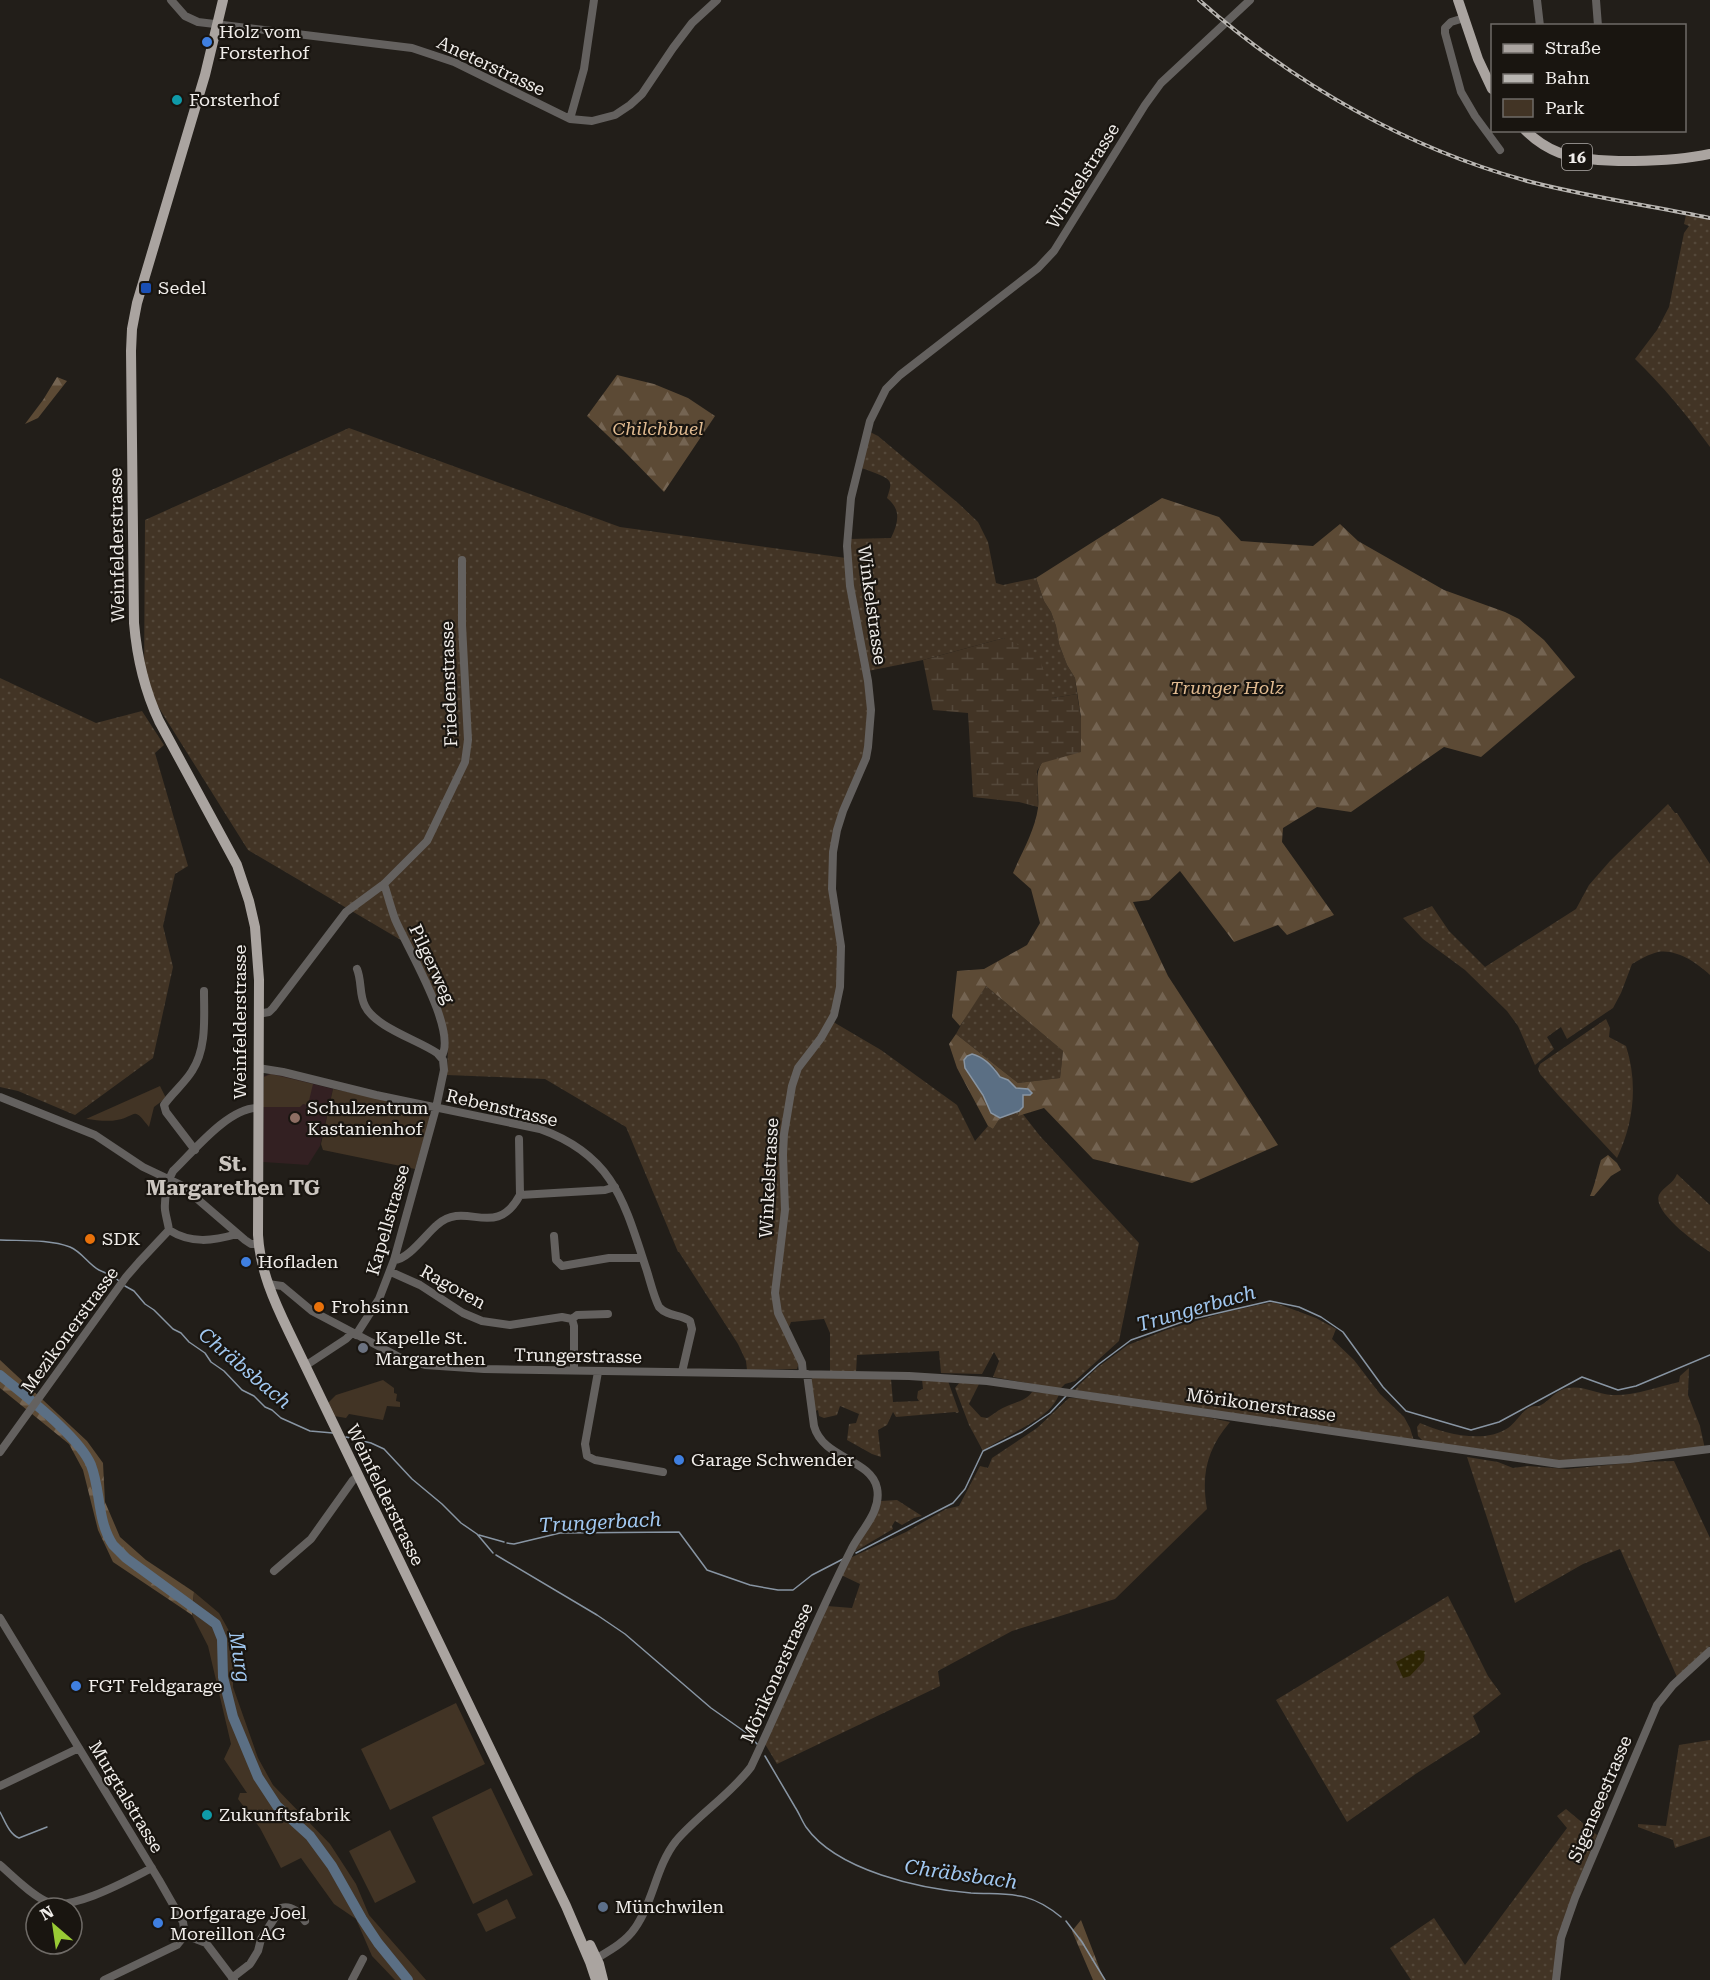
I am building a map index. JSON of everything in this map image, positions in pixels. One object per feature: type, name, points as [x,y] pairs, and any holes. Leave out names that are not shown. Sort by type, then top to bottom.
[{"type":"main road","name":"Weinfelderstrasse","points":[[223,0],[205,75],[137,303],[132,329],[134,623],[138,661],[152,705],[237,865],[255,927],[258,1014],[259,1244],[268,1284],[338,1435],[603,1980]]},
{"type":"main road","points":[[1458,0],[1478,59],[1491,87]]},
{"type":"main road","name":"16","points":[[1528,132],[1549,148],[1576,157],[1664,160],[1710,154]]},
{"type":"main road","name":"Weinfelderstrasse","points":[[593,1960],[596,1980]]},
{"type":"street","name":"Aneterstrasse","points":[[171,0],[185,16],[198,22],[412,48],[454,62],[570,119],[592,121],[615,115],[642,94],[692,24],[717,0]]},
{"type":"street","points":[[570,119],[584,69],[594,0]]},
{"type":"street","name":"Winkelstrasse","points":[[778,1313],[775,1293],[785,1210],[783,1155],[787,1114],[798,1068],[821,1038],[834,1015],[840,987],[841,946],[832,889],[833,852],[840,820],[859,776],[868,747],[870,701],[850,586],[847,546],[852,493],[870,421],[886,389],[900,375],[1038,268],[1054,250],[1161,83],[1250,0]]},
{"type":"street","points":[[1537,0],[1540,24]]},
{"type":"street","points":[[1596,0],[1598,24]]},
{"type":"street","points":[[1464,18],[1451,22],[1445,28],[1456,75],[1468,105],[1500,150]]},
{"type":"street","name":"Friedenstrasse","points":[[258,1014],[269,1012],[273,1008],[346,912],[384,884],[427,841],[465,762],[468,740],[462,625],[462,560]]},
{"type":"street","name":"Pilgerweg","points":[[384,884],[395,920],[437,1007],[444,1038],[444,1052],[441,1057],[444,1070],[436,1108]]},
{"type":"street","points":[[357,969],[364,1004],[372,1015],[432,1049],[441,1057]]},
{"type":"street","points":[[195,1150],[166,1112],[164,1105],[192,1071],[199,1057],[204,1029],[204,991]]},
{"type":"street","name":"Rebenstrasse","points":[[258,1068],[540,1129],[559,1136],[590,1156],[607,1174],[628,1214],[661,1308],[670,1315],[689,1320],[691,1324],[682,1372]]},
{"type":"street","points":[[0,1097],[95,1135],[143,1167],[187,1188],[251,1244],[259,1244]]},
{"type":"street","points":[[237,1233],[218,1239],[202,1240],[188,1239],[169,1230],[165,1209],[169,1179],[173,1171],[233,1116],[244,1110],[257,1108]]},
{"type":"street","name":"Kapellstrasse","points":[[305,1366],[354,1334],[374,1309],[391,1272],[436,1108]]},
{"type":"street","points":[[394,1260],[403,1258],[444,1220],[455,1216],[497,1218],[510,1210],[519,1195],[519,1139]]},
{"type":"street","points":[[519,1195],[605,1190],[615,1187]]},
{"type":"street","name":"Mezikonerstrasse","points":[[0,1452],[138,1262],[169,1230]]},
{"type":"street","points":[[554,1236],[556,1260],[562,1266],[609,1258],[642,1258]]},
{"type":"street","name":"Ragoren","points":[[391,1272],[420,1285],[463,1313],[482,1321],[510,1325],[562,1317],[572,1319],[577,1315],[608,1314]]},
{"type":"street","name":"Trungerstrasse","points":[[268,1284],[282,1286],[312,1311],[401,1358],[417,1364],[445,1368],[598,1372],[805,1374]]},
{"type":"street","name":"Mörikonerstrasse","points":[[593,1960],[617,1946],[636,1927],[663,1862],[674,1844],[690,1825],[751,1767],[836,1580],[875,1509],[878,1494],[872,1477],[823,1443],[813,1426],[802,1363],[778,1313]]},
{"type":"street","points":[[572,1319],[574,1370]]},
{"type":"street","points":[[598,1372],[585,1444],[587,1456],[596,1460],[663,1472]]},
{"type":"street","name":"Mörikonerstrasse","points":[[805,1374],[909,1376],[987,1381],[1559,1464],[1630,1459],[1710,1449]]},
{"type":"street","points":[[274,1571],[311,1539],[358,1476]]},
{"type":"street","name":"Murgtalstrasse","points":[[0,1618],[152,1868],[183,1922],[185,1935]]},
{"type":"street","name":"Sigenseestrasse","points":[[1556,1980],[1561,1938],[1575,1898],[1652,1715],[1673,1684],[1710,1651]]},
{"type":"street","points":[[0,1786],[79,1748]]},
{"type":"street","points":[[0,1865],[40,1898],[56,1904],[88,1898],[152,1868]]},
{"type":"street","points":[[104,1980],[177,1945],[185,1935],[206,1943],[233,1979],[250,1964],[258,1951],[261,1939],[281,1908],[290,1907],[299,1912],[306,1921]]},
{"type":"street","points":[[352,1980],[363,1959]]},
{"type":"shaded area","name":"Schulzentrum Kastanienhof","points":[[271,1073],[333,1089],[320,1146],[308,1165],[263,1162],[264,1076]]},
{"type":"green space","points":[[1686,215],[1710,219],[1710,447],[1674,401],[1635,359],[1657,330],[1669,307],[1684,233],[1689,226],[1684,224]]},
{"type":"green space","name":"Chilchbuel","points":[[617,375],[654,384],[688,398],[715,416],[664,492],[587,416]]},
{"type":"green space","points":[[57,377],[67,381],[38,418],[25,424],[43,400]]},
{"type":"green space","points":[[349,428],[620,527],[846,558],[865,670],[869,715],[863,758],[833,839],[839,978],[830,1020],[881,1050],[957,1105],[975,1141],[988,1126],[993,1129],[1000,1118],[1019,1111],[1018,1115],[1022,1113],[1040,1136],[1139,1243],[1119,1341],[1075,1381],[1065,1384],[1060,1389],[993,1377],[999,1361],[994,1352],[982,1374],[941,1373],[939,1351],[857,1355],[856,1373],[830,1372],[830,1333],[824,1319],[791,1322],[789,1327],[782,1329],[799,1362],[797,1369],[747,1370],[746,1361],[738,1344],[678,1252],[626,1127],[545,1079],[447,1075],[448,1048],[409,942],[406,943],[248,850],[144,684],[145,520]]},
{"type":"green space","points":[[870,432],[878,436],[978,522],[988,542],[996,583],[1003,585],[1036,578],[1056,626],[1059,644],[1067,665],[1075,678],[1077,694],[1053,698],[1004,638],[923,660],[868,671],[855,603],[849,539],[891,538],[897,517],[895,507],[887,498],[889,481],[861,468]]},
{"type":"green space","name":"Trunger Holz","points":[[1162,498],[1219,517],[1241,541],[1313,546],[1340,524],[1358,541],[1444,590],[1519,619],[1544,640],[1575,677],[1481,757],[1444,747],[1351,812],[1317,807],[1283,828],[1282,842],[1334,915],[1287,935],[1278,925],[1234,942],[1180,871],[1149,900],[1133,902],[1168,976],[1278,1145],[1192,1183],[1093,1159],[1044,1108],[1018,1116],[1023,1107],[1023,1095],[1000,1077],[994,1067],[976,1055],[965,1068],[983,1095],[991,1113],[1000,1118],[993,1129],[988,1126],[957,1068],[949,1044],[956,1034],[1018,1083],[1060,1078],[1063,1051],[986,986],[960,1026],[952,1017],[957,971],[984,969],[1027,945],[1040,923],[1031,889],[1013,873],[1031,833],[1038,808],[1039,768],[1042,762],[1056,758],[1081,718],[1075,678],[1067,665],[1059,644],[1056,626],[1036,578]]},
{"type":"green space","points":[[1004,638],[1038,654],[1053,698],[1077,694],[1081,718],[1081,752],[1042,763],[1037,771],[1038,807],[1019,802],[973,797],[968,713],[933,710],[923,660]]},
{"type":"green space","points":[[0,678],[96,723],[142,711],[164,745],[155,753],[188,866],[175,874],[163,926],[173,967],[153,1058],[75,1115],[18,1091],[0,1087]]},
{"type":"green space","points":[[1668,804],[1677,813],[1710,864],[1710,975],[1693,962],[1672,953],[1658,952],[1644,957],[1632,964],[1613,1008],[1567,1039],[1561,1027],[1547,1037],[1554,1049],[1535,1065],[1518,1026],[1507,1011],[1465,970],[1423,939],[1403,918],[1432,906],[1449,931],[1485,967],[1576,909],[1589,885],[1610,861]]},
{"type":"green space","points":[[986,986],[1063,1051],[1060,1078],[1018,1083],[956,1034]]},
{"type":"green space","points":[[1606,1019],[1610,1028],[1609,1037],[1626,1046],[1632,1074],[1630,1117],[1617,1158],[1559,1096],[1538,1069],[1540,1064]]},
{"type":"green space","points":[[271,1074],[313,1084],[308,1105],[263,1107],[264,1077]]},
{"type":"green space","points":[[160,1086],[166,1098],[154,1107],[149,1127],[137,1114],[113,1121],[86,1119]]},
{"type":"green space","points":[[333,1089],[428,1108],[430,1118],[415,1169],[323,1150],[321,1144]]},
{"type":"green space","points":[[1608,1155],[1621,1170],[1611,1176],[1594,1196],[1590,1196],[1601,1160]]},
{"type":"green space","points":[[1677,1174],[1710,1205],[1710,1252],[1677,1227],[1662,1210],[1659,1195]]},
{"type":"green space","points":[[1273,1302],[1316,1318],[1336,1329],[1332,1339],[1354,1360],[1380,1394],[1404,1417],[1414,1441],[1075,1390],[1097,1368],[1128,1345],[1166,1330],[1226,1312]]},
{"type":"green space","points":[[0,1360],[87,1441],[103,1463],[105,1502],[120,1537],[146,1560],[194,1592],[192,1615],[113,1562],[98,1530],[83,1470],[69,1444],[0,1388]]},
{"type":"green space","points":[[1689,1368],[1688,1395],[1700,1426],[1705,1449],[1560,1462],[1426,1444],[1418,1436],[1417,1427],[1420,1423],[1453,1434],[1488,1436],[1508,1428],[1532,1406],[1541,1405],[1563,1389],[1573,1387],[1612,1395],[1629,1394],[1679,1382],[1680,1376]]},
{"type":"green space","points":[[814,1377],[891,1379],[893,1402],[919,1401],[917,1398],[918,1391],[923,1389],[922,1379],[948,1381],[959,1412],[896,1417],[893,1412],[887,1425],[878,1430],[881,1457],[847,1440],[849,1424],[856,1423],[859,1414],[840,1406],[837,1415],[824,1418],[819,1416],[818,1410],[813,1412],[810,1380]]},
{"type":"green space","points":[[383,1380],[394,1388],[394,1393],[397,1394],[396,1401],[400,1402],[400,1407],[387,1406],[383,1420],[349,1414],[346,1418],[334,1416],[328,1403],[336,1395]]},
{"type":"green space","points":[[960,1382],[979,1384],[969,1404],[981,1417],[987,1418],[1032,1392],[1059,1394],[1047,1412],[983,1451],[969,1425],[955,1388]]},
{"type":"green space","points":[[1069,1398],[1129,1403],[1230,1422],[1216,1442],[1208,1462],[1205,1484],[1207,1509],[1115,1599],[1012,1631],[938,1671],[940,1686],[777,1764],[765,1744],[827,1606],[852,1608],[860,1584],[841,1575],[850,1558],[906,1532],[946,1509],[959,1506],[980,1466],[988,1468],[992,1458],[1037,1428]]},
{"type":"green space","points":[[1467,1457],[1498,1462],[1513,1468],[1528,1466],[1567,1469],[1674,1461],[1710,1538],[1710,1646],[1677,1677],[1620,1549],[1583,1564],[1515,1603]]},
{"type":"green space","points":[[897,1500],[922,1516],[902,1525],[895,1521],[893,1529],[854,1552],[881,1501]]},
{"type":"green space","points":[[194,1592],[219,1613],[233,1638],[233,1687],[258,1758],[273,1785],[330,1844],[356,1884],[369,1915],[426,1980],[395,1980],[372,1956],[356,1919],[334,1904],[301,1858],[281,1868],[260,1828],[238,1799],[240,1793],[247,1793],[224,1759],[231,1744],[208,1646],[192,1615]]},
{"type":"green space","points":[[1448,1596],[1488,1676],[1501,1694],[1473,1716],[1480,1732],[1477,1735],[1347,1822],[1276,1700]]},
{"type":"green space","points":[[456,1703],[485,1764],[390,1810],[361,1749]]},
{"type":"green space","points":[[1710,1740],[1710,1836],[1675,1848],[1673,1840],[1638,1827],[1638,1824],[1666,1826],[1679,1745]]},
{"type":"green space","points":[[491,1788],[533,1875],[473,1904],[432,1817]]},
{"type":"green space","points":[[1566,1809],[1597,1835],[1564,1924],[1555,1980],[1411,1980],[1390,1948],[1434,1918],[1465,1965],[1567,1828],[1557,1816]]},
{"type":"green space","points":[[390,1830],[416,1882],[375,1903],[349,1851]]},
{"type":"green space","points":[[507,1899],[516,1918],[486,1932],[477,1914]]},
{"type":"green space","points":[[1081,1920],[1104,1980],[1093,1980],[1072,1931]]},
{"type":"sand","points":[[1418,1650],[1425,1651],[1424,1661],[1410,1676],[1403,1678],[1396,1662]]},
{"type":"water","points":[[972,1054],[985,1060],[1000,1077],[1008,1080],[1016,1088],[1028,1089],[1032,1093],[1023,1095],[1023,1107],[1019,1111],[1000,1118],[991,1113],[983,1095],[965,1068],[964,1060]]},
{"type":"waterway","name":"Chräbsbach","points":[[0,1240],[62,1244],[78,1252],[99,1270],[119,1281]]},
{"type":"waterway","name":"Chräbsbach","points":[[125,1286],[134,1291],[173,1329],[205,1353],[211,1362],[224,1371],[242,1390],[254,1396],[265,1407],[281,1418],[310,1431],[333,1433]]},
{"type":"waterway","name":"Trungerbach","points":[[1070,1390],[1131,1340],[1188,1320],[1270,1301],[1299,1307],[1321,1317],[1343,1332],[1383,1387],[1406,1411],[1471,1430],[1499,1422],[1582,1377],[1618,1390],[1636,1386],[1710,1355]]},
{"type":"waterway","name":"Murg","points":[[0,1375],[64,1429],[85,1454],[94,1475],[104,1526],[113,1545],[126,1558],[216,1624],[222,1639],[223,1677],[233,1717],[258,1777],[277,1806],[310,1836],[332,1866],[378,1943],[408,1980]]},
{"type":"waterway","name":"Trungerbach","points":[[856,1553],[953,1503],[965,1489],[983,1451],[1022,1432],[1050,1413],[1066,1396]]},
{"type":"waterway","name":"Chräbsbach","points":[[346,1437],[371,1443],[384,1449],[412,1479],[461,1523],[477,1534],[493,1553]]},
{"type":"waterway","name":"Trungerbach","points":[[507,1543],[514,1544],[560,1533],[679,1532],[707,1570],[750,1585],[778,1590],[793,1590],[812,1575],[843,1559]]},
{"type":"waterway","name":"Trungerbach","points":[[479,1535],[504,1542]]},
{"type":"waterway","name":"Chräbsbach","points":[[496,1555],[625,1634],[711,1708],[748,1734],[758,1745]]},
{"type":"waterway","name":"Chräbsbach","points":[[765,1756],[806,1827],[820,1842],[838,1855],[881,1875],[905,1882],[951,1891],[1008,1894],[1028,1898],[1049,1908],[1061,1917]]},
{"type":"waterway","points":[[0,1812],[10,1830],[19,1838],[47,1827]]},
{"type":"waterway","name":"Chräbsbach","points":[[1066,1921],[1105,1980]]},
{"type":"railway","points":[[1199,0],[1235,31],[1313,86],[1397,132],[1441,151],[1531,182],[1710,218]]},
{"type":"place","name":"Holz vom Forsterhof","points":[[207,42]]},
{"type":"place","name":"Forsterhof","points":[[177,100]]},
{"type":"place","name":"Sedel","points":[[146,288]]},
{"type":"place","name":"Schulzentrum Kastanienhof","points":[[295,1118]]},
{"type":"place","name":"SDK","points":[[90,1239]]},
{"type":"place","name":"Hofladen","points":[[246,1262]]},
{"type":"place","name":"Frohsinn","points":[[319,1307]]},
{"type":"place","name":"Kapelle St. Margarethen","points":[[363,1348]]},
{"type":"place","name":"Garage Schwender","points":[[679,1460]]},
{"type":"place","name":"FGT Feldgarage","points":[[76,1686]]},
{"type":"place","name":"Zukunftsfabrik","points":[[207,1815]]},
{"type":"place","name":"Münchwilen","points":[[603,1907]]},
{"type":"place","name":"Dorfgarage Joel Moreillon AG","points":[[158,1923]]},
{"type":"district","name":"St. Margarethen TG","points":[[233,1176]]}]
